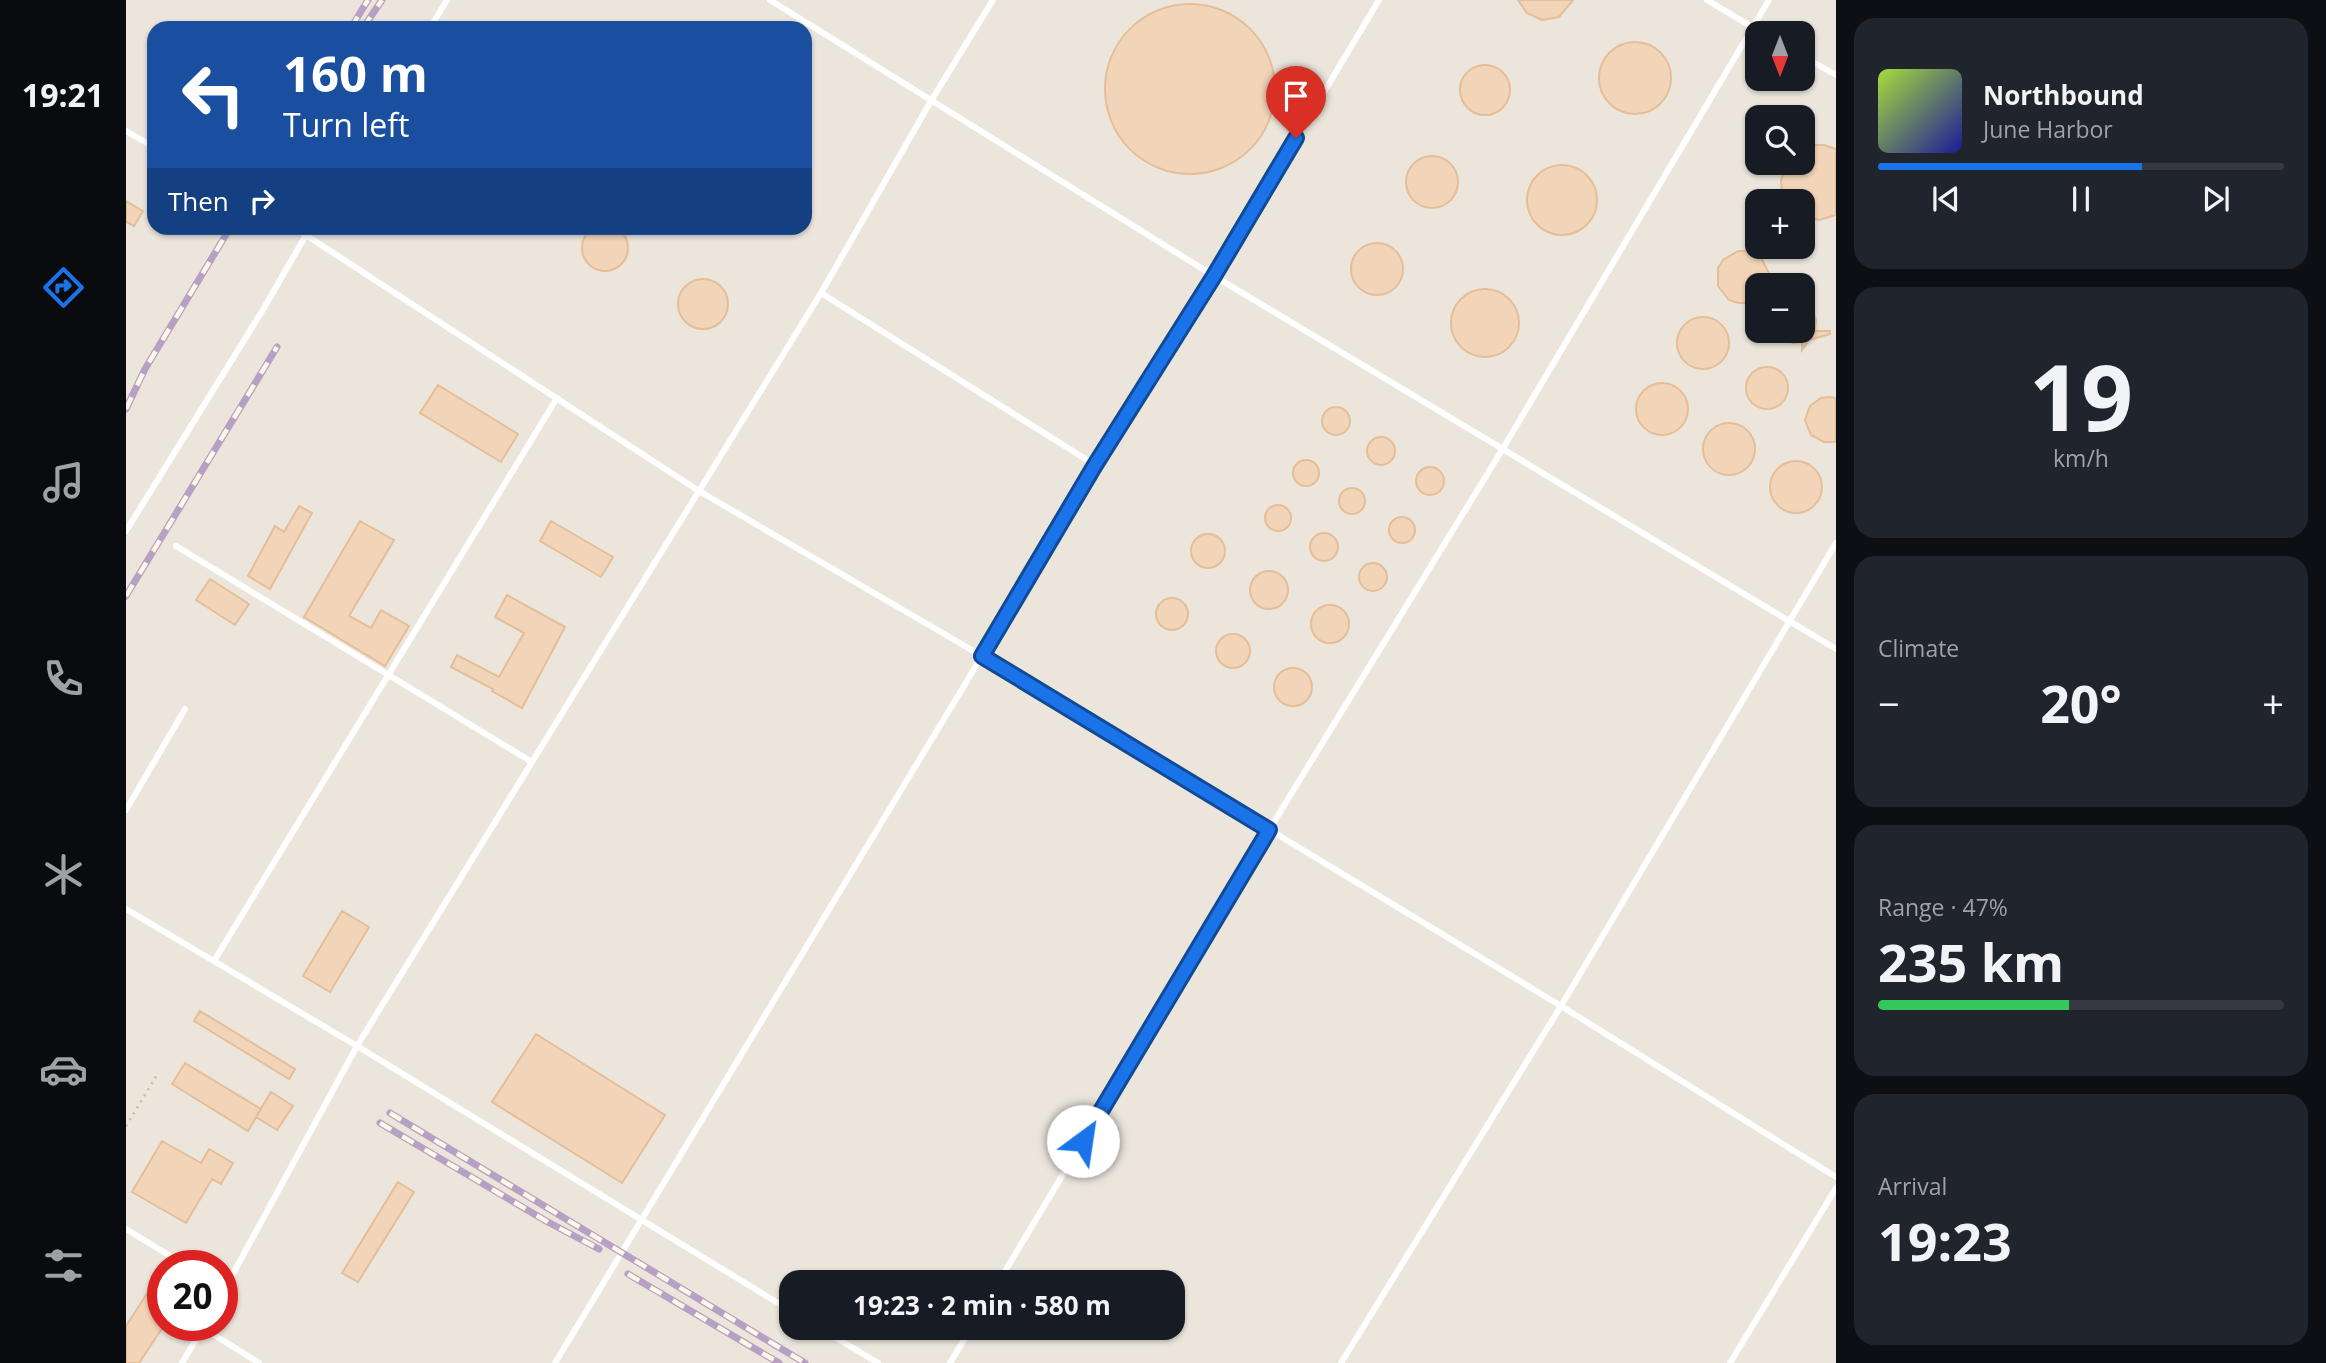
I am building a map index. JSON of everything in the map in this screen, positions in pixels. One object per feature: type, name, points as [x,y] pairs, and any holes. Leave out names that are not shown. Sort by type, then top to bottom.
[{"type":"lane","points":[[434,21],[447,0]]},
{"type":"lane","points":[[770,0],[803,21]]},
{"type":"lane","points":[[238,1264],[357,1046],[821,293],[931,101],[993,0]]},
{"type":"lane","points":[[555,1363],[1095,465],[1214,276],[1379,0]]},
{"type":"lane","points":[[1707,0],[1745,23]]},
{"type":"lane","points":[[1757,21],[1769,0]]},
{"type":"lane","points":[[812,26],[1214,276],[1836,649]]},
{"type":"lane","points":[[1006,1270],[1269,830],[1502,450],[1745,41]]},
{"type":"lane","points":[[1815,63],[1836,75]]},
{"type":"lane","points":[[126,131],[147,143]]},
{"type":"lane","points":[[126,531],[264,308],[306,235]]},
{"type":"lane","points":[[314,235],[699,491],[982,656],[1561,1006],[1836,1177]]},
{"type":"lane","points":[[821,293],[1095,465]]},
{"type":"lane","points":[[214,961],[557,398]]},
{"type":"lane","points":[[1341,1363],[1561,1006],[1836,543]]},
{"type":"lane","points":[[176,546],[532,762]]},
{"type":"lane","points":[[126,810],[185,709]]},
{"type":"lane","points":[[126,909],[357,1046],[779,1304]]},
{"type":"lane","points":[[1730,1363],[1836,1188]]},
{"type":"lane","points":[[126,1229],[160,1250]]},
{"type":"lane","points":[[840,1340],[878,1363]]},
{"type":"lane","points":[[950,1363],[964,1340]]},
{"type":"lane","points":[[182,1363],[195,1341]]},
{"type":"lane","points":[[226,1341],[259,1363]]},
{"type":"path","points":[[126,1126],[157,1075]]},
{"type":"shaded area","points":[[126,0],[1836,0],[1836,1363],[126,1363]]},
{"type":"building","points":[[1518,0],[1573,0],[1559,17],[1542,20],[1527,13]]},
{"type":"building","points":[[1190,4],[1222,11],[1250,29],[1268,57],[1275,89],[1268,121],[1250,149],[1222,167],[1190,174],[1158,167],[1130,149],[1112,121],[1105,89],[1112,57],[1130,29],[1158,11]]},
{"type":"building","points":[[1635,42],[1649,45],[1661,52],[1668,64],[1671,78],[1668,92],[1661,104],[1649,111],[1635,114],[1621,111],[1609,104],[1602,92],[1599,78],[1602,64],[1609,52],[1621,45]]},
{"type":"building","points":[[1485,65],[1503,72],[1510,90],[1503,108],[1485,115],[1467,108],[1460,90],[1467,72]]},
{"type":"building","points":[[1815,145],[1836,149],[1836,215],[1815,219],[1815,189],[1782,189],[1783,175],[1815,175]]},
{"type":"building","points":[[1432,156],[1451,163],[1458,182],[1451,201],[1432,208],[1413,201],[1406,182],[1413,163]]},
{"type":"building","points":[[1555,165],[1569,165],[1582,171],[1591,180],[1597,200],[1595,213],[1587,225],[1569,235],[1555,235],[1542,229],[1533,220],[1527,207],[1527,193],[1533,180],[1542,171]]},
{"type":"building","points":[[126,201],[143,211],[134,226],[126,222]]},
{"type":"building","points":[[587,235],[623,235],[626,239],[626,257],[614,269],[596,269],[584,257],[582,248]]},
{"type":"building","points":[[1377,243],[1387,245],[1395,251],[1401,259],[1401,279],[1395,287],[1387,293],[1377,295],[1367,293],[1359,287],[1353,279],[1351,269],[1353,259],[1359,251],[1367,245]]},
{"type":"building","points":[[1738,251],[1745,251],[1745,259],[1762,259],[1769,273],[1745,273],[1745,303],[1729,300],[1718,286],[1718,268],[1723,260]]},
{"type":"building","points":[[703,279],[721,286],[728,304],[721,322],[703,329],[685,322],[678,304],[685,286]]},
{"type":"building","points":[[1478,289],[1492,289],[1504,294],[1514,304],[1519,323],[1514,342],[1504,352],[1492,357],[1478,357],[1466,352],[1456,342],[1451,330],[1451,316],[1456,304],[1466,294]]},
{"type":"building","points":[[1703,317],[1722,324],[1729,343],[1722,362],[1703,369],[1684,362],[1677,343],[1684,324]]},
{"type":"building","points":[[1815,331],[1830,331],[1830,334],[1815,338]]},
{"type":"building","points":[[1767,367],[1782,373],[1788,388],[1782,403],[1767,409],[1752,403],[1746,388],[1752,373]]},
{"type":"building","points":[[1662,383],[1672,385],[1680,391],[1686,399],[1686,419],[1680,427],[1672,433],[1662,435],[1652,433],[1644,427],[1638,419],[1636,409],[1638,399],[1644,391],[1652,385]]},
{"type":"building","points":[[438,385],[518,434],[501,462],[420,413]]},
{"type":"building","points":[[1821,398],[1836,398],[1836,442],[1824,442],[1811,435],[1805,420],[1810,406]]},
{"type":"building","points":[[1336,407],[1346,411],[1350,421],[1346,431],[1336,435],[1326,431],[1322,421],[1326,411]]},
{"type":"building","points":[[1729,423],[1739,425],[1747,431],[1753,439],[1753,459],[1747,467],[1739,473],[1729,475],[1719,473],[1711,467],[1705,459],[1703,449],[1705,439],[1711,431],[1719,425]]},
{"type":"building","points":[[1381,437],[1391,441],[1395,451],[1391,461],[1381,465],[1371,461],[1367,451],[1371,441]]},
{"type":"building","points":[[1306,460],[1315,464],[1319,473],[1315,482],[1306,486],[1297,482],[1293,473],[1297,464]]},
{"type":"building","points":[[1796,461],[1815,468],[1822,487],[1815,506],[1796,513],[1777,506],[1770,487],[1777,468]]},
{"type":"building","points":[[1430,467],[1440,471],[1444,481],[1440,491],[1430,495],[1420,491],[1416,481],[1420,471]]},
{"type":"building","points":[[1352,488],[1361,492],[1365,501],[1361,510],[1352,514],[1343,510],[1339,501],[1343,492]]},
{"type":"building","points":[[1278,505],[1287,509],[1291,518],[1287,527],[1278,531],[1269,527],[1265,518],[1269,509]]},
{"type":"building","points":[[299,506],[312,513],[270,589],[248,576],[275,526],[284,532]]},
{"type":"building","points":[[1402,517],[1411,521],[1415,530],[1411,539],[1402,543],[1393,539],[1389,530],[1393,521]]},
{"type":"building","points":[[360,521],[394,540],[349,616],[371,628],[381,610],[409,626],[385,666],[304,617]]},
{"type":"building","points":[[551,521],[613,557],[601,577],[540,541]]},
{"type":"building","points":[[1324,533],[1334,537],[1338,547],[1334,557],[1324,561],[1314,557],[1310,547],[1314,537]]},
{"type":"building","points":[[1208,534],[1220,539],[1225,551],[1220,563],[1208,568],[1196,563],[1191,551],[1196,539]]},
{"type":"building","points":[[1373,563],[1383,567],[1387,577],[1383,587],[1373,591],[1363,587],[1359,577],[1363,567]]},
{"type":"building","points":[[1269,571],[1282,577],[1288,590],[1282,603],[1269,609],[1256,603],[1250,590],[1256,577]]},
{"type":"building","points":[[210,579],[249,604],[235,625],[196,600]]},
{"type":"building","points":[[507,595],[565,627],[522,708],[451,667],[457,655],[499,677],[524,633],[495,617]]},
{"type":"building","points":[[1172,598],[1183,603],[1188,614],[1183,625],[1172,630],[1161,625],[1156,614],[1161,603]]},
{"type":"building","points":[[1330,605],[1343,611],[1349,624],[1343,637],[1330,643],[1317,637],[1311,624],[1317,611]]},
{"type":"building","points":[[1233,634],[1245,639],[1250,651],[1245,663],[1233,668],[1221,663],[1216,651],[1221,639]]},
{"type":"building","points":[[1293,668],[1306,674],[1312,687],[1306,700],[1293,706],[1280,700],[1274,687],[1280,674]]},
{"type":"building","points":[[342,911],[369,927],[330,992],[303,976]]},
{"type":"building","points":[[200,1011],[295,1069],[289,1079],[194,1021]]},
{"type":"building","points":[[536,1034],[665,1115],[622,1183],[492,1102]]},
{"type":"building","points":[[185,1063],[261,1109],[248,1131],[172,1084]]},
{"type":"building","points":[[271,1092],[293,1106],[277,1130],[256,1117]]},
{"type":"building","points":[[162,1141],[201,1163],[209,1149],[233,1163],[221,1184],[212,1179],[186,1223],[132,1192]]},
{"type":"building","points":[[398,1182],[414,1192],[358,1282],[342,1273]]},
{"type":"building","points":[[147,1293],[147,1341],[154,1341],[139,1363],[126,1363],[126,1326]]},
{"type":"railway","points":[[355,21],[368,0]]},
{"type":"railway","points":[[368,21],[382,0]]},
{"type":"railway","points":[[126,409],[145,369],[226,235]]},
{"type":"railway","points":[[126,596],[277,347]]},
{"type":"railway","points":[[390,1113],[805,1363]]},
{"type":"railway","points":[[380,1123],[546,1221],[599,1249]]},
{"type":"railway","points":[[628,1274],[779,1363]]},
{"type":"route","points":[[1083,1141],[1269,830],[982,656],[1095,465],[1214,276],[1296,138]]}]
